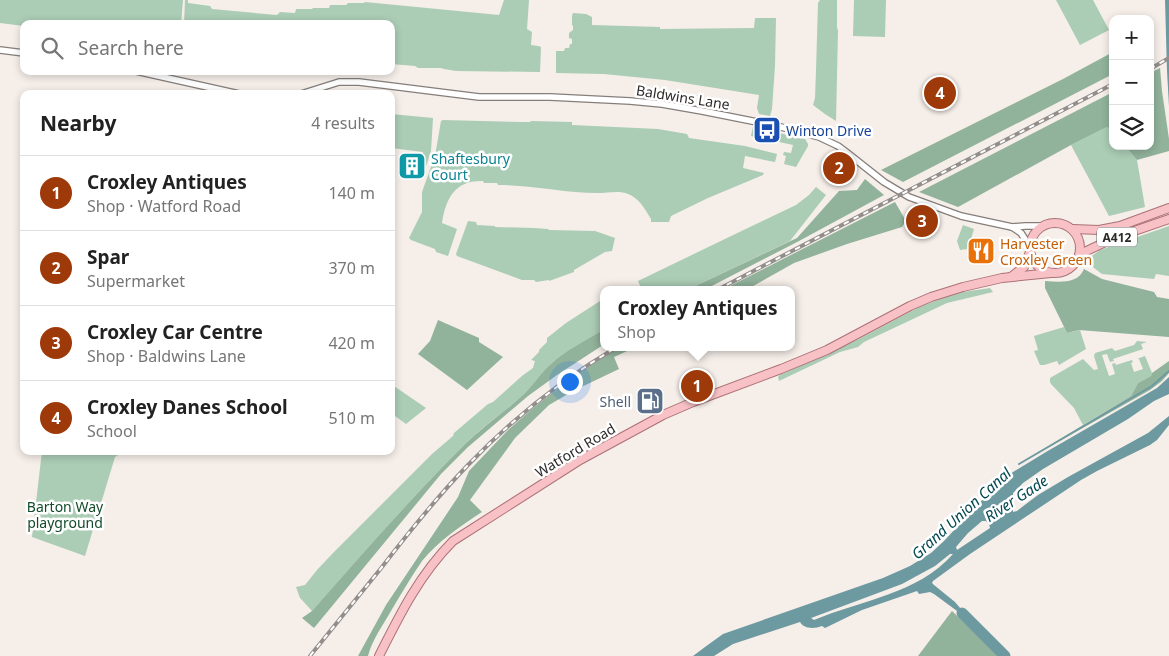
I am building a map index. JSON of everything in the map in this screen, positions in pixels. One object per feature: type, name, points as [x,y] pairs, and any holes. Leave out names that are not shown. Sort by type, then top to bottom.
[{"type":"main road","name":"A412","points":[[1043,226],[1050,223],[1061,223],[1085,230],[1106,229],[1120,226],[1169,208]]},
{"type":"main road","name":"A412","points":[[1080,254],[1114,238],[1169,218]]},
{"type":"main road","points":[[1011,277],[1024,268],[1033,235],[1043,226]]},
{"type":"main road","name":"A412","points":[[1052,273],[1069,270],[1075,265],[1080,254],[1078,239],[1073,228]]},
{"type":"main road","points":[[1030,249],[1034,263],[1042,271],[1052,273]]},
{"type":"main road","name":"Watford Road","points":[[380,656],[403,608],[438,555],[462,534],[580,460],[663,415],[827,350],[921,301],[955,290],[1011,277],[1052,273]]},
{"type":"street","points":[[0,50],[20,52]]},
{"type":"street","points":[[154,75],[221,90]]},
{"type":"street","name":"Baldwins Lane","points":[[314,90],[339,82],[359,82],[479,97],[550,97],[630,101],[702,111],[819,137],[843,150],[884,182],[909,197],[961,216],[1012,227],[1043,226]]},
{"type":"street","points":[[1012,227],[1021,233],[1030,249]]},
{"type":"green space","points":[[0,0],[183,0],[181,20],[20,20],[20,26],[0,23]]},
{"type":"green space","points":[[185,0],[188,0],[188,3],[210,6],[212,9],[277,15],[280,12],[295,13],[296,9],[329,8],[330,5],[365,2],[499,15],[504,0],[529,0],[527,29],[532,32],[531,45],[541,47],[540,72],[456,71],[395,64],[395,20],[184,20]]},
{"type":"green space","points":[[820,0],[837,0],[836,121],[813,105],[815,98],[818,3]]},
{"type":"green space","points":[[854,0],[886,0],[885,37],[853,36]]},
{"type":"green space","points":[[1056,0],[1093,0],[1109,30],[1080,45]]},
{"type":"green space","points":[[573,13],[586,14],[592,17],[592,25],[660,27],[660,29],[754,28],[755,18],[776,18],[775,66],[770,116],[759,114],[757,108],[759,95],[665,80],[604,74],[556,73],[556,51],[564,51],[565,48],[569,48],[570,44],[572,44],[569,33],[573,30]]},
{"type":"green space","points":[[1109,54],[1109,76],[903,182],[881,170]]},
{"type":"green space","points":[[1160,68],[1169,151],[1137,160],[1128,150],[1154,150],[1154,71]]},
{"type":"green space","points":[[1109,94],[1109,129],[1107,127],[1071,145],[958,207],[919,192]]},
{"type":"green space","points":[[395,114],[433,118],[431,151],[422,178],[419,176],[423,152],[395,148]]},
{"type":"green space","points":[[441,121],[572,122],[572,125],[658,129],[687,134],[689,138],[745,146],[777,154],[775,162],[745,156],[743,168],[764,173],[763,175],[671,216],[669,222],[651,222],[639,201],[625,193],[573,192],[473,181],[459,187],[449,198],[446,206],[442,223],[457,229],[448,256],[409,238],[422,212],[422,192],[435,156]]},
{"type":"green space","points":[[753,127],[805,139],[808,146],[796,167],[784,164],[786,156],[783,155],[784,152],[791,153],[793,145],[751,136]]},
{"type":"green space","points":[[1107,127],[1109,129],[1109,150],[1128,150],[1137,160],[1145,207],[1109,216],[1071,145]]},
{"type":"green space","points":[[865,179],[884,195],[712,286],[695,286],[797,238],[839,191],[857,190]]},
{"type":"green space","points":[[816,187],[826,195],[790,241],[695,286],[640,286],[638,281],[796,205]]},
{"type":"green space","points":[[895,202],[906,221],[902,227],[794,263],[753,286],[730,286]]},
{"type":"green space","points":[[468,221],[476,222],[477,225],[495,227],[595,231],[615,238],[612,251],[605,252],[574,270],[574,272],[549,281],[536,282],[534,280],[522,280],[457,256],[456,254]]},
{"type":"green space","points":[[963,225],[974,229],[967,249],[960,250],[957,241]]},
{"type":"green space","points":[[1169,226],[1169,276],[1156,274],[1154,279],[1102,274],[1085,261],[1100,250]]},
{"type":"green space","points":[[1084,269],[1102,279],[1154,292],[1157,297],[1169,299],[1169,337],[1079,330],[1067,333],[1045,288],[1045,281],[1062,282],[1073,280]]},
{"type":"green space","points":[[990,288],[993,292],[947,303],[864,342],[858,347],[840,352],[779,381],[778,377],[780,375],[859,339],[919,307],[963,292]]},
{"type":"green space","points":[[600,301],[600,332],[558,358],[544,370],[524,394],[466,443],[368,547],[312,611],[300,598],[296,587],[305,585],[334,552],[454,433],[533,368],[535,361],[531,360],[547,342],[547,338]]},
{"type":"green space","points":[[438,320],[479,338],[479,342],[503,357],[467,390],[418,354],[430,341]]},
{"type":"green space","points":[[1064,327],[1067,333],[1080,330],[1086,349],[1059,365],[1057,361],[1040,365],[1034,351],[1038,350],[1034,336]]},
{"type":"green space","points":[[600,332],[600,347],[528,396],[468,447],[441,474],[314,628],[302,618],[312,611],[368,547],[466,443],[524,394],[544,370],[576,345]]},
{"type":"green space","points":[[1137,341],[1147,342],[1141,344],[1143,349],[1113,359],[1114,361],[1110,362],[1107,354],[1102,355],[1109,376],[1115,374],[1112,364],[1115,363],[1116,365],[1132,360],[1134,372],[1143,369],[1139,359],[1137,359],[1145,356],[1152,373],[1151,376],[1138,383],[1131,396],[1083,425],[1074,408],[1051,384],[1050,378],[1083,359],[1094,370],[1098,369],[1094,356],[1095,353],[1112,348],[1115,351],[1134,345]]},
{"type":"green space","points":[[613,351],[627,351],[614,357],[619,369],[549,405],[515,438],[470,500],[482,512],[458,528],[428,554],[378,633],[368,656],[358,656],[386,605],[458,497],[469,471],[508,430],[569,380]]},
{"type":"green space","points":[[1169,361],[1169,373],[1150,390],[1019,464],[1131,396],[1138,383],[1151,376],[1152,373]]},
{"type":"green space","points":[[395,387],[426,408],[406,424],[395,416]]},
{"type":"green space","name":"Barton Way playground","points":[[42,455],[118,455],[115,457],[85,556],[32,537]]},
{"type":"green space","points":[[952,611],[999,656],[918,656]]},
{"type":"water","points":[[1165,0],[1169,0],[1169,106],[1167,71]]},
{"type":"water","points":[[1169,377],[1169,394],[1154,401],[1023,483],[1013,493],[1013,512],[1068,477],[1148,433],[1169,416],[1169,425],[1157,440],[1081,480],[933,581],[932,583],[955,602],[972,622],[934,594],[930,592],[919,594],[917,591],[862,610],[825,628],[822,626],[807,627],[800,622],[733,644],[714,656],[693,656],[723,634],[883,578],[910,566],[931,553],[944,541],[997,484],[1008,475],[1157,388]],"holes":[[[982,521],[986,521],[990,528],[957,550],[956,547],[968,533]],[[950,554],[953,554],[939,568],[906,587],[814,620],[811,618],[902,584],[935,566]]]},
{"type":"waterway","points":[[1019,464],[1152,386],[1169,371]]},
{"type":"waterway","name":"River Gade","points":[[962,613],[1005,656]]},
{"type":"railway","points":[[1154,67],[1169,58]]},
{"type":"railway","points":[[725,286],[1109,86]]},
{"type":"railway","points":[[310,656],[424,515],[485,448],[538,401],[610,351]]},
{"type":"place","name":"Croxley Danes School","points":[[940,93]]},
{"type":"place","name":"Winton Drive","points":[[767,130]]},
{"type":"place","name":"Shaftesbury Court","points":[[412,166]]},
{"type":"place","name":"Spar","points":[[839,168]]},
{"type":"place","name":"Croxley Car Centre","points":[[922,221]]},
{"type":"place","name":"Harvester Croxley Green","points":[[981,251]]},
{"type":"place","name":"Croxley Antiques","points":[[697,386]]},
{"type":"place","name":"Shell","points":[[650,401]]},
{"type":"water label","name":"Grand Union Canal","points":[[961,513]]}]
